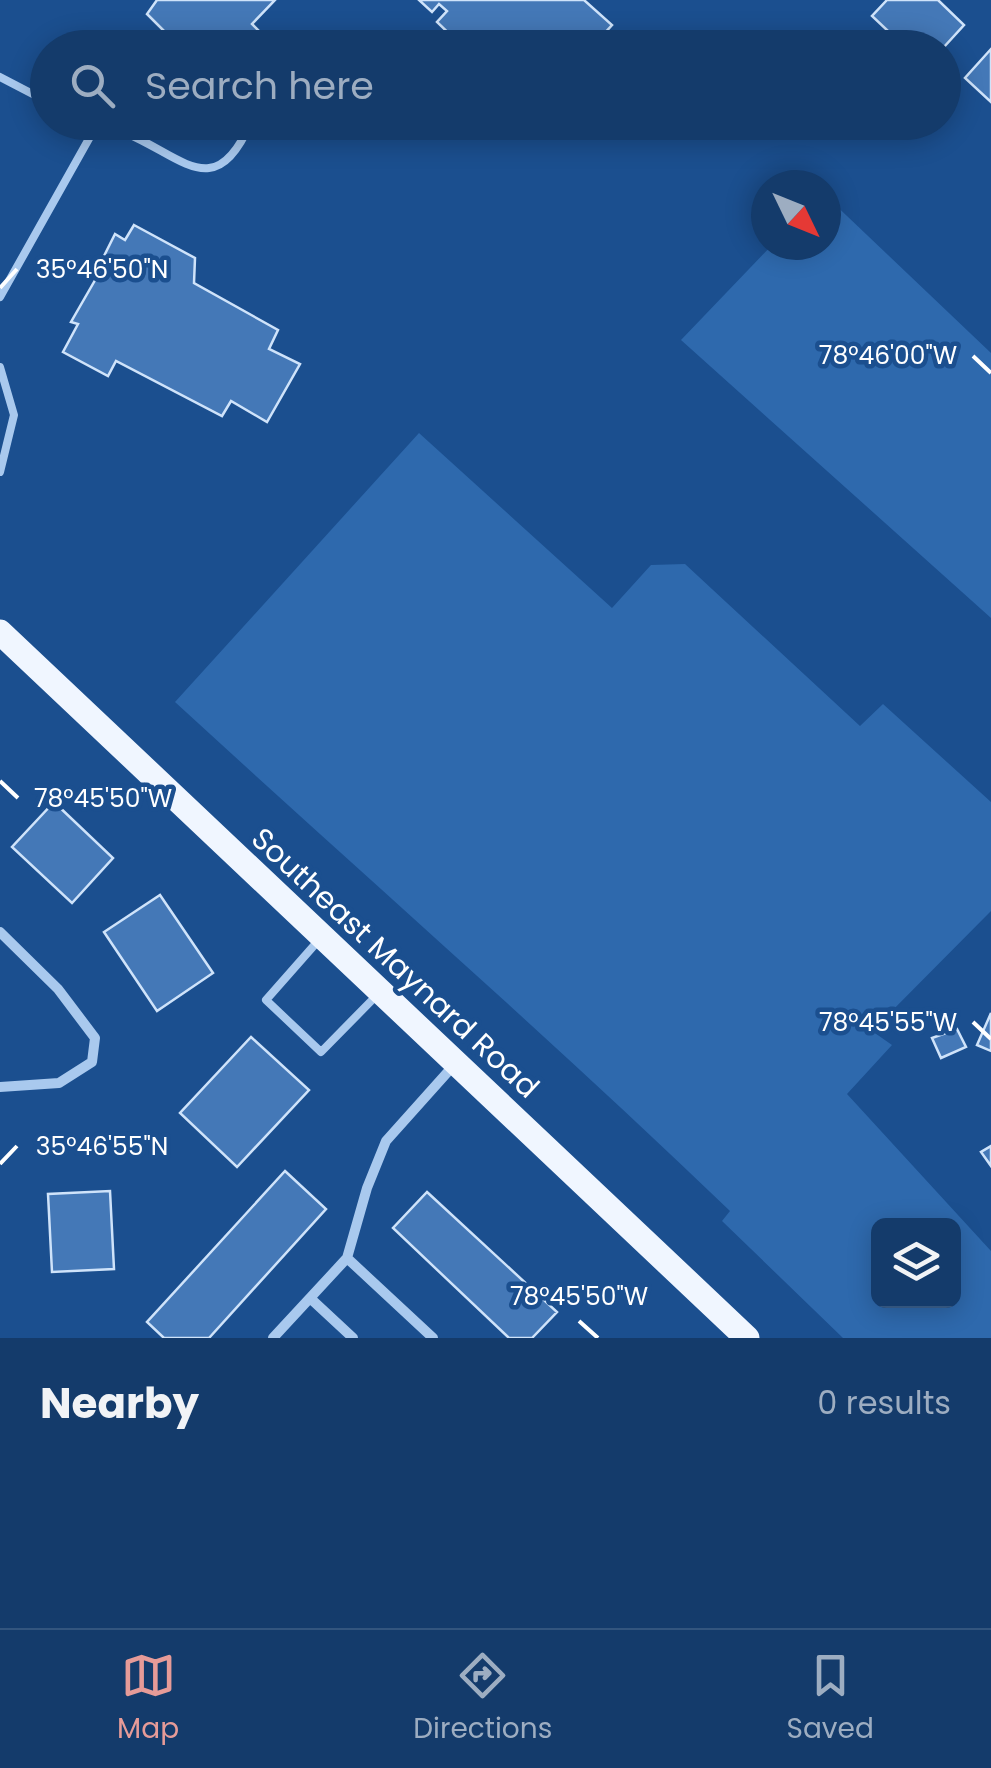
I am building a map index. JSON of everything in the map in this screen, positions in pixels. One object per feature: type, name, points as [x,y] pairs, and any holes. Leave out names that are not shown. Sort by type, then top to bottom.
[{"type":"main road","name":"Southeast Maynard Road","points":[[0,632],[746,1338]]},
{"type":"street","points":[[0,932],[58,989],[96,1038],[92,1062],[59,1082],[0,1087]]},
{"type":"street","points":[[273,1338],[348,1258],[367,1188],[386,1141],[454,1064]]},
{"type":"street","points":[[348,1258],[433,1338]]},
{"type":"street","points":[[310,1298],[352,1338]]},
{"type":"lane","points":[[0,77],[30,93]]},
{"type":"lane","points":[[0,297],[88,140]]},
{"type":"lane","points":[[139,140],[188,165],[209,169],[226,162],[243,140]]},
{"type":"lane","points":[[0,367],[14,415],[0,472]]},
{"type":"lane","points":[[321,938],[292,966],[266,1000],[322,1052],[379,993]]},
{"type":"shaded area","points":[[841,210],[991,353],[991,618],[681,340],[758,260],[841,260]]},
{"type":"shaded area","points":[[419,433],[612,608],[651,565],[685,564],[860,726],[883,704],[991,802],[991,911],[872,1031],[892,1045],[847,1094],[961,1218],[871,1218],[871,1308],[961,1308],[961,1218],[991,1251],[991,1338],[843,1338],[722,1221],[730,1211],[524,1018],[175,702]]},
{"type":"building","points":[[157,0],[275,0],[252,24],[258,30],[163,30],[147,14]]},
{"type":"building","points":[[419,0],[584,0],[612,25],[607,30],[445,30],[437,22],[447,11],[439,4],[432,12]]},
{"type":"building","points":[[887,0],[938,0],[964,25],[959,30],[887,30],[872,16]]},
{"type":"building","points":[[991,49],[991,102],[965,78]]},
{"type":"building","points":[[134,225],[195,258],[194,283],[278,330],[269,349],[300,364],[267,422],[231,401],[222,416],[116,361],[108,376],[63,352],[78,324],[71,322],[98,275],[95,274],[115,234],[125,240]]},
{"type":"building","points":[[54,802],[113,858],[72,903],[12,847]]},
{"type":"building","points":[[160,895],[213,973],[157,1011],[104,932]]},
{"type":"building","points":[[991,1013],[991,1051],[977,1045]]},
{"type":"building","points":[[957,1029],[966,1047],[941,1058],[932,1038]]},
{"type":"building","points":[[251,1037],[309,1090],[237,1167],[180,1113]]},
{"type":"building","points":[[991,1146],[991,1166],[981,1152]]},
{"type":"building","points":[[285,1171],[326,1209],[209,1338],[164,1338],[147,1322]]},
{"type":"building","points":[[110,1191],[114,1269],[52,1272],[48,1194]]},
{"type":"building","points":[[427,1192],[557,1312],[532,1338],[509,1338],[393,1228]]}]
